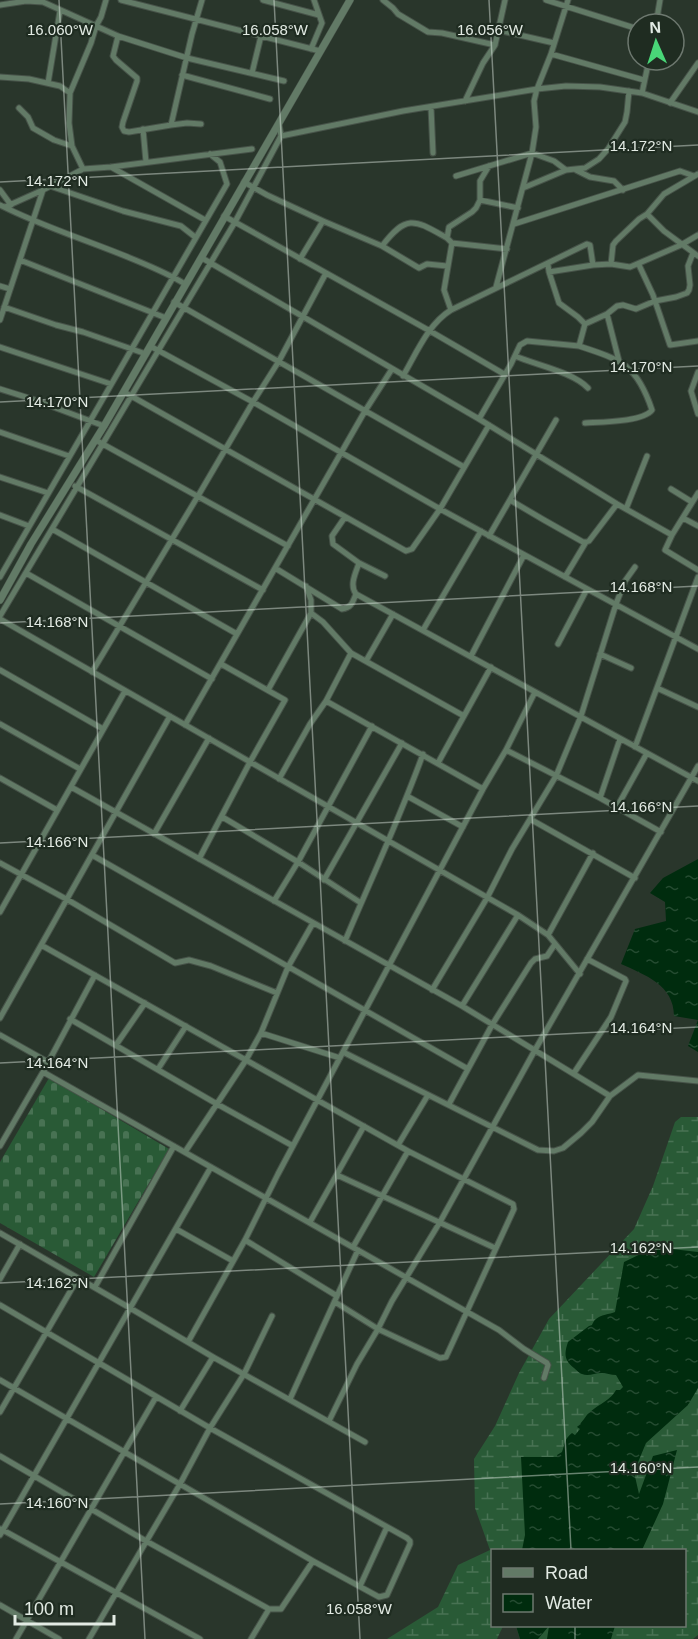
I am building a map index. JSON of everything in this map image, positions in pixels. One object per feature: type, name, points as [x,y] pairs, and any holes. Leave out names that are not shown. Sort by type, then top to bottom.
[{"type":"street","points":[[83,169],[72,146],[69,123],[70,93],[106,0]]},
{"type":"street","points":[[121,0],[320,51]]},
{"type":"street","points":[[171,125],[202,0]]},
{"type":"street","points":[[263,0],[319,15]]},
{"type":"street","points":[[311,49],[322,23],[314,0]]},
{"type":"street","points":[[0,600],[32,544],[74,484],[127,394],[174,302],[202,258],[224,216],[350,0]]},
{"type":"street","points":[[383,0],[398,14],[428,32],[495,45]]},
{"type":"street","points":[[465,101],[483,63],[495,45],[505,0]]},
{"type":"street","points":[[546,0],[567,3],[626,25]]},
{"type":"street","points":[[0,5],[27,1],[43,2],[118,36],[187,58],[284,81]]},
{"type":"street","points":[[496,287],[532,153],[536,127],[534,101],[537,89],[567,3]]},
{"type":"street","points":[[48,83],[60,11]]},
{"type":"street","points":[[498,30],[554,43]]},
{"type":"street","points":[[118,36],[113,56],[137,78],[122,127],[124,131],[187,123],[201,124]]},
{"type":"street","points":[[252,73],[261,36]]},
{"type":"street","points":[[551,54],[644,80]]},
{"type":"street","points":[[670,103],[698,63]]},
{"type":"street","points":[[642,93],[646,72]]},
{"type":"street","points":[[182,75],[270,99]]},
{"type":"street","points":[[0,77],[48,83],[60,86],[70,93]]},
{"type":"street","points":[[282,136],[465,101],[566,86],[600,87],[642,93],[698,112]]},
{"type":"street","points":[[523,188],[567,170],[585,168],[599,159],[609,149],[625,122],[629,91]]},
{"type":"street","points":[[431,107],[433,153]]},
{"type":"street","points":[[19,108],[28,117],[33,128],[54,140],[72,146]]},
{"type":"street","points":[[99,442],[104,426],[158,350],[235,222],[282,136],[278,123]]},
{"type":"street","points":[[143,129],[146,162]]},
{"type":"street","points":[[5,206],[43,190],[83,169],[252,149]]},
{"type":"street","points":[[456,176],[532,153],[554,161],[567,170]]},
{"type":"street","points":[[0,577],[227,182],[220,162],[210,154]]},
{"type":"street","points":[[451,310],[444,290],[449,227],[476,208],[480,200],[480,181],[490,165]]},
{"type":"street","points":[[111,167],[206,220]]},
{"type":"street","points":[[576,170],[590,177],[614,181],[623,190]]},
{"type":"street","points":[[514,224],[680,171],[696,175]]},
{"type":"street","points":[[611,264],[613,245],[616,241],[647,214],[664,194],[696,175]]},
{"type":"street","points":[[244,182],[323,221],[382,246],[419,268],[427,264],[447,266]]},
{"type":"street","points":[[50,186],[145,217],[181,226],[195,237]]},
{"type":"street","points":[[0,190],[5,206],[33,221],[116,252],[172,276],[185,285]]},
{"type":"street","points":[[1,316],[43,190]]},
{"type":"street","points":[[480,200],[518,208]]},
{"type":"street","points":[[585,324],[608,314],[616,306],[623,305],[636,309],[655,301],[676,297],[689,290],[687,268],[695,254],[657,225],[647,214]]},
{"type":"street","points":[[224,216],[504,374]]},
{"type":"street","points":[[300,258],[323,221]]},
{"type":"street","points":[[382,246],[398,228],[410,223],[419,223],[449,241],[507,249]]},
{"type":"street","points":[[549,272],[611,264],[629,268],[698,235]]},
{"type":"street","points":[[403,376],[438,320],[451,310],[589,244],[593,265]]},
{"type":"street","points":[[202,258],[489,424],[617,504],[672,535]]},
{"type":"street","points":[[20,260],[166,318]]},
{"type":"street","points":[[548,265],[559,303],[585,324]]},
{"type":"street","points":[[639,265],[655,301],[670,345],[698,341]]},
{"type":"street","points":[[92,672],[279,361],[326,273]]},
{"type":"street","points":[[0,286],[10,289]]},
{"type":"street","points":[[174,302],[464,467]]},
{"type":"street","points":[[4,307],[146,354]]},
{"type":"street","points":[[608,314],[619,361]]},
{"type":"street","points":[[579,346],[585,324]]},
{"type":"street","points":[[479,419],[520,345],[527,341],[579,346],[619,361],[631,370],[641,383],[652,410],[651,413],[646,416],[614,421],[585,423]]},
{"type":"street","points":[[150,346],[440,509],[698,649]]},
{"type":"street","points":[[0,347],[111,384]]},
{"type":"street","points":[[514,356],[573,377],[588,388]]},
{"type":"street","points":[[185,725],[365,411],[392,369]]},
{"type":"street","points":[[698,372],[691,391],[698,414]]},
{"type":"street","points":[[0,389],[104,426]]},
{"type":"street","points":[[127,394],[406,552],[412,549],[440,509],[489,424]]},
{"type":"street","points":[[489,536],[556,420]]},
{"type":"street","points":[[0,432],[69,456]]},
{"type":"street","points":[[99,442],[288,546]]},
{"type":"street","points":[[626,509],[647,456]]},
{"type":"street","points":[[0,477],[48,493]]},
{"type":"street","points":[[74,484],[52,529],[0,618],[518,915],[548,935],[580,974]]},
{"type":"street","points":[[74,484],[262,590]]},
{"type":"street","points":[[671,489],[692,502]]},
{"type":"street","points":[[698,493],[665,550],[698,570]]},
{"type":"street","points":[[510,500],[586,542]]},
{"type":"street","points":[[565,577],[586,542],[617,504]]},
{"type":"street","points":[[0,515],[29,526]]},
{"type":"street","points":[[345,517],[332,536],[333,544],[358,563],[385,576]]},
{"type":"street","points":[[683,518],[698,526]]},
{"type":"street","points":[[52,529],[237,634]]},
{"type":"street","points":[[423,630],[481,531]]},
{"type":"street","points":[[471,656],[524,555]]},
{"type":"street","points":[[0,559],[8,562]]},
{"type":"street","points":[[358,563],[353,584],[356,594],[698,781]]},
{"type":"street","points":[[432,990],[556,776],[581,717],[616,604],[625,581],[634,567]]},
{"type":"street","points":[[275,568],[342,609],[351,605],[356,594]]},
{"type":"street","points":[[26,573],[212,679]]},
{"type":"street","points":[[635,747],[695,593],[698,578]]},
{"type":"street","points":[[268,690],[311,613],[311,600],[306,586]]},
{"type":"street","points":[[558,644],[587,589]]},
{"type":"street","points":[[311,613],[323,622],[351,653],[464,716]]},
{"type":"street","points":[[366,661],[393,614]]},
{"type":"street","points":[[279,779],[310,724],[326,701],[351,653]]},
{"type":"street","points":[[600,654],[631,668]]},
{"type":"street","points":[[199,859],[285,700],[220,664]]},
{"type":"street","points":[[438,763],[491,667]]},
{"type":"street","points":[[0,670],[103,729]]},
{"type":"street","points":[[657,688],[698,707]]},
{"type":"street","points":[[0,912],[125,691]]},
{"type":"street","points":[[188,1342],[245,1240],[535,692]]},
{"type":"street","points":[[326,701],[483,789]]},
{"type":"street","points":[[0,1018],[170,716]]},
{"type":"street","points":[[0,723],[80,769]]},
{"type":"street","points":[[274,901],[298,862],[372,726]]},
{"type":"street","points":[[154,834],[209,738]]},
{"type":"street","points":[[600,798],[620,739]]},
{"type":"street","points":[[324,880],[402,743]]},
{"type":"street","points":[[506,750],[661,832]]},
{"type":"street","points":[[617,807],[647,753]]},
{"type":"street","points":[[345,941],[423,754]]},
{"type":"street","points":[[329,1421],[392,1301],[440,1222],[535,1050],[698,766]]},
{"type":"street","points":[[0,778],[57,810]]},
{"type":"street","points":[[71,787],[462,1006],[610,1096]]},
{"type":"street","points":[[407,796],[464,826]]},
{"type":"street","points":[[221,819],[224,818],[298,862],[361,903]]},
{"type":"street","points":[[530,819],[635,878]]},
{"type":"street","points":[[548,935],[592,853]]},
{"type":"street","points":[[92,855],[468,1069]]},
{"type":"street","points":[[0,863],[175,963],[189,960],[211,966],[277,993]]},
{"type":"street","points":[[462,1006],[518,915]]},
{"type":"street","points":[[185,1152],[261,1034],[288,967],[313,923]]},
{"type":"street","points":[[449,1104],[492,1025],[531,963],[535,958],[548,956],[555,944]]},
{"type":"street","points":[[41,945],[364,1126],[513,1204],[514,1209],[444,1358],[378,1329],[245,1240]]},
{"type":"street","points":[[574,1073],[610,1017],[626,981],[587,959]]},
{"type":"street","points":[[0,1146],[95,975]]},
{"type":"street","points":[[0,998],[8,1003]]},
{"type":"street","points":[[116,1045],[145,1003]]},
{"type":"street","points":[[70,1019],[293,1146]]},
{"type":"street","points":[[158,1069],[186,1026]]},
{"type":"street","points":[[261,1034],[340,1058]]},
{"type":"street","points":[[0,1035],[48,1062]]},
{"type":"street","points":[[343,1052],[538,1150],[554,1151],[563,1148],[592,1122],[610,1096],[634,1077],[642,1074],[698,1082]]},
{"type":"street","points":[[43,1072],[499,1330],[524,1349],[546,1361],[548,1365],[543,1378]]},
{"type":"street","points":[[398,1144],[428,1095]]},
{"type":"street","points":[[310,1222],[364,1126]]},
{"type":"street","points":[[95,1287],[174,1146]]},
{"type":"street","points":[[290,1399],[336,1299],[355,1248],[408,1150]]},
{"type":"street","points":[[200,1639],[1,1531],[211,1167]]},
{"type":"street","points":[[337,1175],[495,1248]]},
{"type":"street","points":[[176,1229],[232,1261]]},
{"type":"street","points":[[0,1233],[364,1442]]},
{"type":"street","points":[[0,1279],[20,1244]]},
{"type":"street","points":[[0,1412],[78,1278]]},
{"type":"street","points":[[0,1305],[180,1411],[407,1538],[410,1544],[387,1595],[379,1597],[313,1561],[0,1380]]},
{"type":"street","points":[[89,1639],[180,1484],[210,1428],[244,1374],[272,1317]]},
{"type":"street","points":[[180,1411],[213,1357]]},
{"type":"street","points":[[16,1639],[156,1397]]},
{"type":"street","points":[[0,1456],[269,1609],[281,1609],[313,1561]]},
{"type":"street","points":[[360,1586],[387,1527]]},
{"type":"street","points":[[0,1605],[59,1639]]},
{"type":"street","points":[[251,1639],[269,1609]]},
{"type":"green space","points":[[49,1078],[169,1149],[94,1277],[0,1223],[0,1162]]},
{"type":"green space","points":[[681,1117],[698,1117],[698,1635],[693,1639],[520,1639],[516,1627],[686,1627],[686,1549],[491,1549],[491,1627],[503,1627],[497,1639],[387,1639],[438,1607],[458,1565],[490,1550],[475,1508],[474,1459],[495,1426],[519,1373],[549,1319],[634,1229],[653,1186],[675,1122]]},
{"type":"water","points":[[698,859],[698,1020],[674,1016],[673,1005],[664,989],[648,977],[621,964],[635,929],[666,921],[665,902],[650,893],[663,878]]},
{"type":"water","points":[[698,1020],[698,1052],[688,1046]]},
{"type":"water","points":[[655,1247],[698,1252],[698,1388],[688,1405],[646,1443],[634,1472],[639,1494],[653,1456],[677,1450],[663,1504],[642,1549],[522,1549],[525,1535],[521,1457],[557,1457],[562,1452],[567,1437],[572,1433],[575,1435],[580,1429],[577,1427],[588,1414],[616,1390],[623,1387],[616,1375],[581,1374],[571,1365],[566,1353],[568,1342],[598,1318],[615,1312],[624,1262]]},
{"type":"water","points":[[516,1627],[548,1627],[538,1639],[520,1639]]},
{"type":"water","points":[[549,1627],[615,1627],[611,1639],[547,1639]]}]
